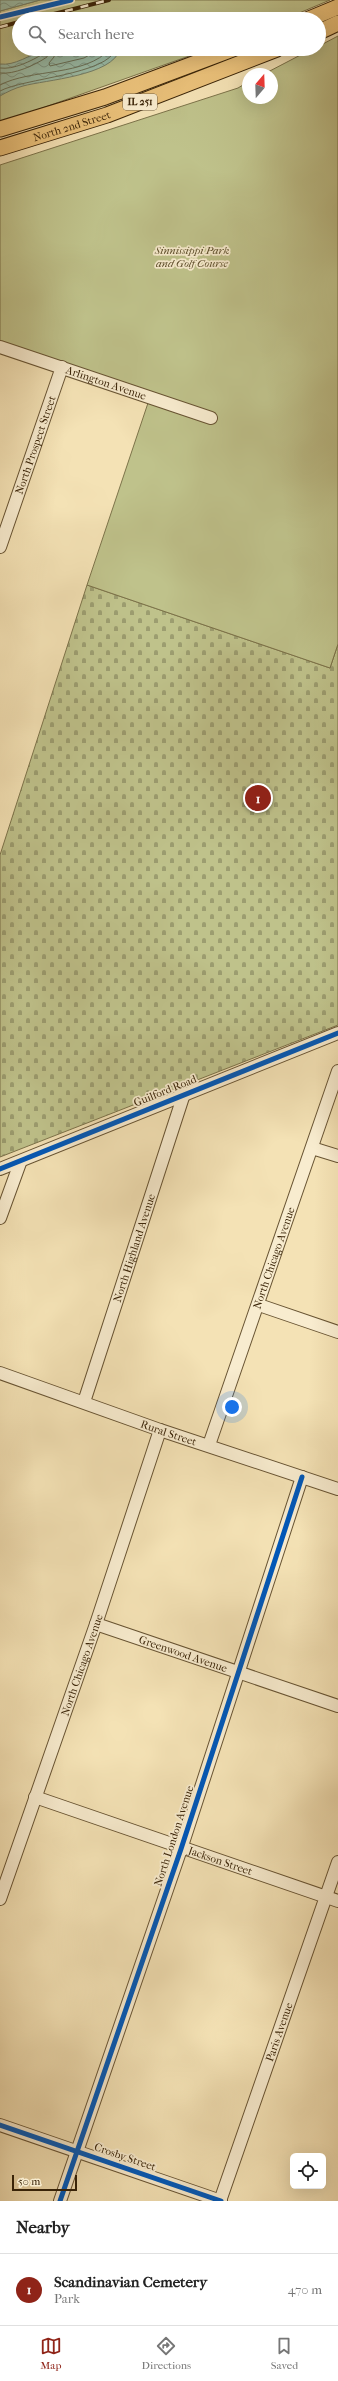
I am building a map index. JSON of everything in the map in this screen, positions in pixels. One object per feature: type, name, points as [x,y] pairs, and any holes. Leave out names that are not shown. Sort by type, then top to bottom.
[{"type":"main road","points":[[326,12],[338,7]]},
{"type":"main road","points":[[326,29],[338,23]]},
{"type":"main road","name":"North 2nd Street","points":[[0,129],[106,97],[214,56]]},
{"type":"main road","name":"North 2nd Street","points":[[0,148],[107,114],[259,56]]},
{"type":"street","name":"Arlington Avenue","points":[[0,347],[212,418]]},
{"type":"street","name":"North Prospect Street","points":[[0,546],[4,522],[62,367]]},
{"type":"street","name":"Guilford Road","points":[[0,1169],[20,1163],[184,1094],[338,1034]]},
{"type":"street","name":"North Chicago Avenue","points":[[209,1445],[259,1305],[338,1071]]},
{"type":"street","name":"North Highland Avenue","points":[[84,1402],[184,1094]]},
{"type":"street","points":[[312,1148],[338,1156]]},
{"type":"street","points":[[0,1218],[20,1163]]},
{"type":"street","points":[[259,1305],[338,1332]]},
{"type":"street","name":"Rural Street","points":[[0,1373],[160,1430],[338,1489]]},
{"type":"street","name":"North Chicago Avenue","points":[[0,1899],[96,1624],[160,1430]]},
{"type":"street","name":"North London Avenue","points":[[60,2201],[181,1849],[237,1671],[302,1477]]},
{"type":"street","name":"Greenwood Avenue","points":[[96,1624],[338,1706]]},
{"type":"street","name":"Jackson Street","points":[[35,1797],[181,1849],[332,1899]]},
{"type":"street","name":"Paris Avenue","points":[[220,2201],[332,1899],[338,1862]]},
{"type":"street","name":"Crosby Street","points":[[0,2125],[220,2201]]},
{"type":"green space","points":[[40,0],[330,0],[302,12],[12,12],[12,56],[189,56],[0,123],[0,11]]},
{"type":"green space","name":"Sinnissippi Park and Golf Course","points":[[338,36],[338,644],[330,668],[87,585],[150,397],[0,347],[0,165],[242,86],[242,104],[278,104],[278,68],[276,68],[299,56],[326,56],[326,42]]},
{"type":"green space","points":[[87,585],[330,668],[338,644],[338,1025],[0,1157],[0,855]]},
{"type":"water","points":[[0,0],[40,0],[0,11]]},
{"type":"water","points":[[116,56],[105,65],[92,71],[62,79],[23,86],[0,96],[0,64],[17,62],[28,57]]},
{"type":"railway","points":[[62,12],[109,0]]},
{"type":"railway","points":[[0,27],[12,24]]},
{"type":"cycle path","points":[[21,12],[71,0]]},
{"type":"cycle path","points":[[0,17],[12,14]]},
{"type":"cycle path","points":[[0,1169],[338,1033]]},
{"type":"cycle path","points":[[60,2201],[181,1849],[302,1477]]},
{"type":"cycle path","points":[[0,2125],[221,2201]]},
{"type":"place","name":"Scandinavian Cemetery","points":[[258,798]]}]
